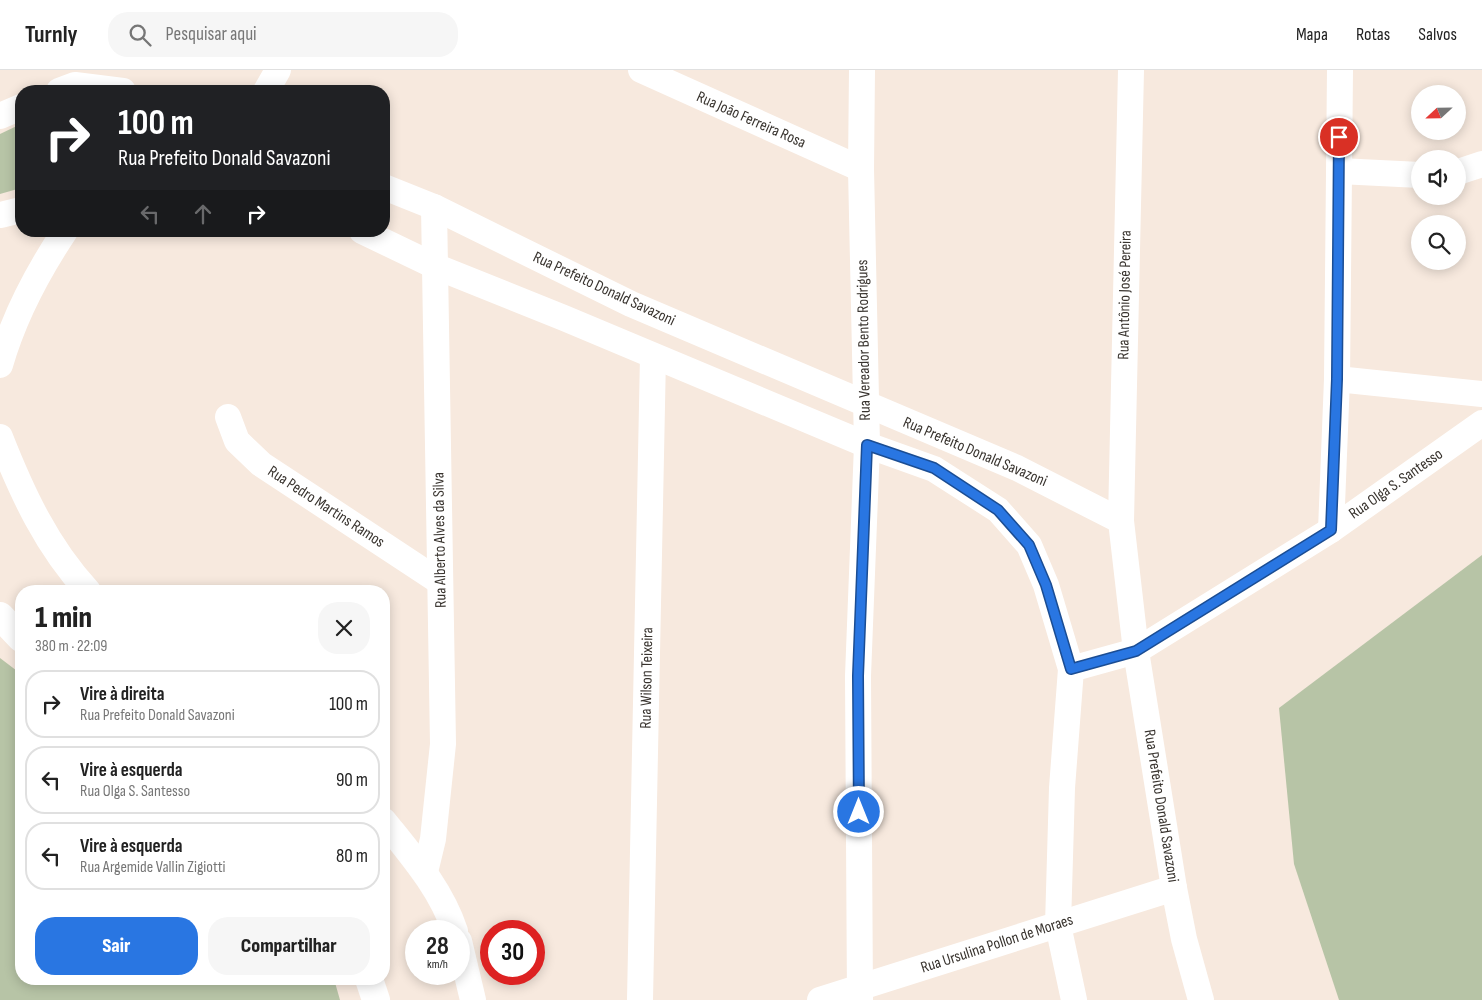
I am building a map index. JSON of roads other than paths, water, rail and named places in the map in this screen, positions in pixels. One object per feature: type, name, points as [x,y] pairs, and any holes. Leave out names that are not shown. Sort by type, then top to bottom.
[{"type":"main road","points":[[0,616],[15,632]]},
{"type":"main road","points":[[371,985],[376,1000]]},
{"type":"street","points":[[269,85],[278,70]]},
{"type":"street","name":"Rua João Ferreira Rosa","points":[[640,70],[861,170]]},
{"type":"street","name":"Rua Vereador Bento Rodrigues","points":[[860,994],[858,676],[867,445],[861,170],[862,70]]},
{"type":"street","name":"Rua Antônio José Pereira","points":[[1120,521],[1131,70]]},
{"type":"street","points":[[1331,530],[1337,379],[1340,70]]},
{"type":"street","points":[[0,116],[15,110]]},
{"type":"street","points":[[1466,169],[1482,164]]},
{"type":"street","points":[[1339,171],[1411,175]]},
{"type":"street","name":"Rua Prefeito Donald Savazoni","points":[[390,189],[434,207],[631,304],[1017,468],[1120,521],[1136,651],[1174,888],[1201,1000]]},
{"type":"street","name":"Rua Alberto Alves da Silva","points":[[425,872],[433,839],[443,744],[437,267],[434,207]]},
{"type":"street","points":[[0,215],[15,211]]},
{"type":"street","points":[[0,365],[8,336],[34,280],[61,237]]},
{"type":"street","name":"Rua Prefeito Donald Savazoni","points":[[374,237],[437,267],[867,445],[934,468],[998,510],[1029,545],[1046,585],[1071,669],[1062,788],[1058,925],[1074,1000]]},
{"type":"street","name":"Rua Wilson Teixeira","points":[[640,1000],[653,356]]},
{"type":"street","points":[[1337,379],[1482,394]]},
{"type":"street","name":"Rua Pedro Martins Ramos","points":[[228,417],[236,441],[261,464],[440,582]]},
{"type":"street","name":"Rua Olga S. Santesso","points":[[1071,669],[1136,651],[1331,530],[1482,423]]},
{"type":"street","points":[[0,437],[38,523],[70,571],[83,585]]},
{"type":"street","points":[[390,828],[425,872],[451,920]]},
{"type":"street","name":"Rua Ursulina Pollon de Moraes","points":[[820,1000],[860,994],[1058,925],[1174,888]]},
{"type":"street","points":[[469,985],[473,1000]]}]
